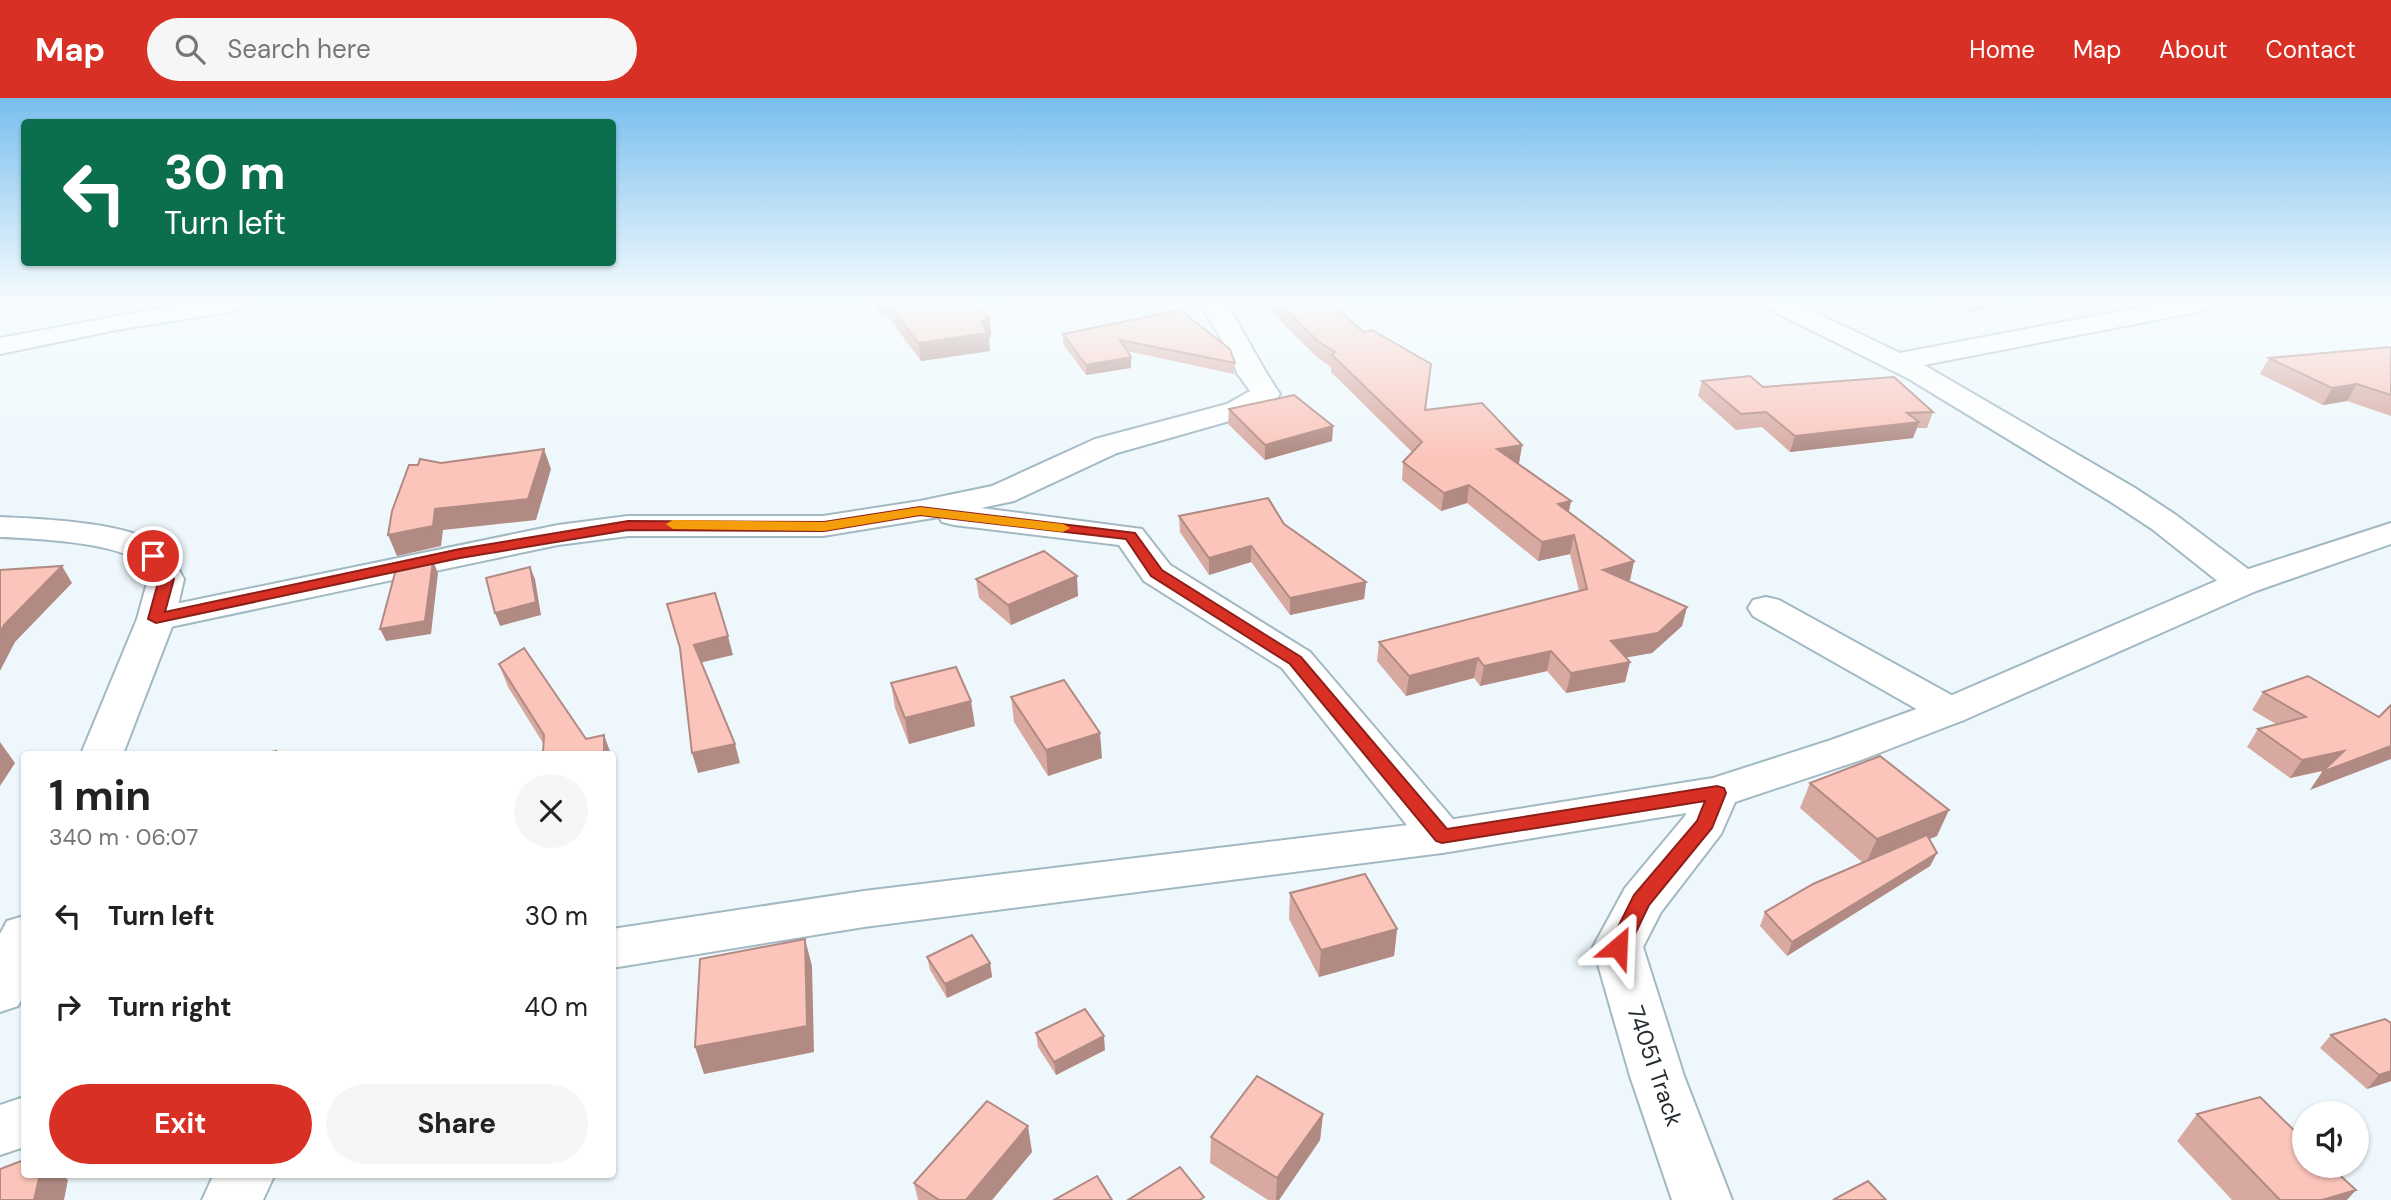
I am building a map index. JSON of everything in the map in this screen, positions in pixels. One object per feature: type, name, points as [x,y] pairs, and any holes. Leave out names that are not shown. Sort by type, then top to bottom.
[{"type":"street","points":[[156,619],[460,554],[581,532],[665,524],[824,526],[920,511],[1002,494],[1106,446],[1237,411],[1266,394],[1251,373],[1244,354]]},
{"type":"street","points":[[1881,354],[2133,502],[2243,583]]},
{"type":"street","points":[[1897,362],[1936,354]]},
{"type":"street","points":[[920,511],[1130,536],[1157,573],[1296,660],[1442,837]]},
{"type":"street","points":[[0,527],[45,529],[129,544],[153,556],[166,579],[156,619],[103,751]]},
{"type":"street","points":[[616,948],[878,907],[1442,837],[1717,793],[1846,750],[1950,711],[2243,583],[2391,533]]},
{"type":"street","points":[[1766,608],[1950,711]]},
{"type":"street","name":"74051 Track","points":[[1702,1200],[1632,1002],[1618,947],[1642,901],[1705,823],[1717,793]]},
{"type":"street","points":[[0,991],[21,942]]},
{"type":"street","points":[[0,1130],[21,1123]]},
{"type":"street","points":[[232,1200],[244,1178]]},
{"type":"building","points":[[1078,354],[1129,354],[1131,357],[1086,365]]},
{"type":"building","points":[[1192,354],[1232,354],[1235,363]]},
{"type":"building","points":[[1414,354],[1431,364],[1425,410],[1482,403],[1522,445],[1497,449],[1571,501],[1558,504],[1634,561],[1603,570],[1687,607],[1658,633],[1611,641],[1630,662],[1571,673],[1551,651],[1484,666],[1478,658],[1409,676],[1379,642],[1587,589],[1574,535],[1542,542],[1469,485],[1444,493],[1403,462],[1422,442],[1332,355]]},
{"type":"building","points":[[2309,354],[2391,354],[2391,395],[2357,384],[2332,388],[2269,358]]},
{"type":"building","points":[[1750,376],[1763,387],[1894,377],[1933,412],[1907,413],[1919,422],[1795,436],[1766,412],[1741,414],[1702,381]]},
{"type":"building","points":[[1294,395],[1333,426],[1265,445],[1229,409]]},
{"type":"building","points":[[544,449],[528,499],[435,509],[433,526],[388,535],[392,511],[409,465],[418,465],[420,459],[441,463]]},
{"type":"building","points":[[1268,498],[1284,524],[1366,582],[1290,598],[1251,546],[1209,558],[1179,516]]},
{"type":"building","points":[[1044,551],[1077,576],[1008,605],[976,579]]},
{"type":"building","points":[[433,561],[425,621],[380,629],[396,569]]},
{"type":"building","points":[[62,566],[4,625],[0,632],[0,570]]},
{"type":"building","points":[[530,567],[536,602],[495,613],[486,578]]},
{"type":"building","points":[[715,593],[728,636],[694,645],[735,744],[692,753],[680,648],[667,604]]},
{"type":"building","points":[[524,648],[586,739],[604,735],[604,751],[543,751],[544,735],[499,664]]},
{"type":"building","points":[[956,667],[971,701],[905,718],[891,683]]},
{"type":"building","points":[[2308,676],[2379,717],[2391,705],[2391,746],[2322,772],[2344,751],[2302,760],[2258,729],[2306,717],[2263,692]]},
{"type":"building","points":[[1064,680],[1100,733],[1046,750],[1011,697]]},
{"type":"building","points":[[1880,756],[1949,810],[1877,839],[1810,783]]},
{"type":"building","points":[[1927,835],[1937,853],[1792,942],[1765,912],[1813,884]]},
{"type":"building","points":[[1365,874],[1397,929],[1321,950],[1290,893]]},
{"type":"building","points":[[972,935],[990,963],[945,984],[927,957]]},
{"type":"building","points":[[805,939],[807,1026],[695,1047],[700,959]]},
{"type":"building","points":[[1085,1009],[1104,1036],[1054,1062],[1036,1033]]},
{"type":"building","points":[[2385,1019],[2391,1023],[2391,1071],[2379,1075],[2331,1035]]},
{"type":"building","points":[[1257,1076],[1323,1114],[1277,1178],[1211,1137]]},
{"type":"building","points":[[2260,1097],[2292,1128],[2292,1178],[2343,1178],[2356,1190],[2322,1200],[2280,1200],[2197,1114]]},
{"type":"building","points":[[987,1101],[1028,1126],[966,1200],[939,1200],[914,1183]]},
{"type":"building","points":[[21,1161],[21,1178],[39,1178],[34,1200],[0,1200],[0,1169]]},
{"type":"building","points":[[1180,1167],[1204,1197],[1200,1200],[1128,1200]]},
{"type":"building","points":[[1097,1176],[1112,1200],[1054,1200]]},
{"type":"building","points":[[1868,1181],[1886,1200],[1833,1200]]},
{"type":"slow traffic","points":[[673,524],[824,526],[920,511],[1063,528]]},
{"type":"route","points":[[153,556],[166,579],[156,619],[460,554],[558,535],[628,526],[824,526],[920,511],[1130,536],[1157,573],[1296,660],[1442,837],[1717,793],[1705,823],[1642,901],[1618,947]]}]
